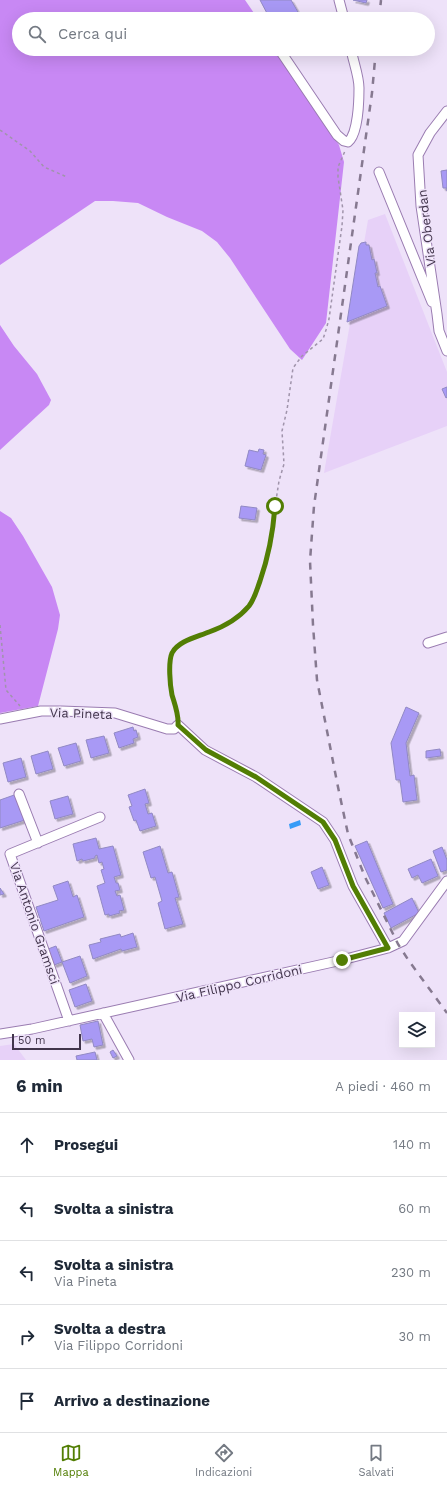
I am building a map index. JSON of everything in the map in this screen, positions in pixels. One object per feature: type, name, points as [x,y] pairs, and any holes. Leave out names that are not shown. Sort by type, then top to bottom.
[{"type":"street","points":[[339,0],[342,12]]},
{"type":"street","points":[[284,56],[337,135],[344,141],[348,142],[352,139],[356,130],[359,87],[352,56]]},
{"type":"street","name":"Via Oberdan","points":[[447,111],[430,133],[418,155],[422,206],[439,331],[447,351]]},
{"type":"street","points":[[379,172],[437,314]]},
{"type":"street","points":[[428,643],[447,637]]},
{"type":"street","name":"Via Pineta","points":[[0,719],[41,712],[61,711],[115,713],[168,729],[174,729],[178,725]]},
{"type":"street","points":[[178,725],[206,750],[256,777],[323,822],[335,840],[353,886],[388,948]]},
{"type":"street","points":[[19,794],[38,842]]},
{"type":"street","name":"Via Antonio Gramsci","points":[[69,1021],[10,854],[100,817]]},
{"type":"street","name":"Via Filippo Corridoni","points":[[0,1034],[69,1021],[342,960],[388,948],[403,941],[447,881]]},
{"type":"street","points":[[103,1013],[130,1060]]},
{"type":"path","points":[[0,130],[30,151],[44,167],[67,177]]},
{"type":"path","points":[[178,725],[179,718],[172,693],[171,680],[170,663],[173,652],[184,643],[212,631],[244,611],[256,595],[267,561],[273,535],[275,506],[279,481],[284,464],[282,431],[287,410],[293,368],[302,356],[323,338],[329,319],[343,210],[338,167],[348,142]]},
{"type":"path","points":[[0,625],[6,690],[20,704],[22,716]]},
{"type":"shaded area","points":[[0,0],[245,0],[253,12],[12,12],[12,56],[282,56],[339,145],[344,162],[326,323],[302,360],[290,349],[230,258],[217,242],[202,231],[167,217],[138,203],[95,201],[0,265]]},
{"type":"shaded area","points":[[385,214],[447,372],[447,426],[324,473],[368,220]]},
{"type":"shaded area","points":[[0,325],[14,346],[37,374],[51,400],[49,405],[0,450]]},
{"type":"shaded area","points":[[0,511],[11,518],[23,536],[52,587],[60,615],[58,629],[38,706],[0,713]]},
{"type":"shaded area","points":[[14,1044],[26,1060],[0,1060],[0,1046]]},
{"type":"water","points":[[300,820],[301,825],[290,829],[289,824]]},
{"type":"building","points":[[260,0],[291,0],[298,12],[266,12]]},
{"type":"building","points":[[353,0],[367,0],[366,3]]},
{"type":"building","points":[[447,170],[447,188],[443,188],[441,171]]},
{"type":"building","points":[[366,242],[366,245],[369,245],[372,260],[374,259],[378,287],[380,286],[387,306],[347,322],[359,246],[361,243]]},
{"type":"building","points":[[447,387],[447,397],[446,398],[442,389]]},
{"type":"building","points":[[259,449],[264,450],[263,454],[266,455],[261,470],[245,466],[249,450],[258,452]]},
{"type":"building","points":[[241,506],[257,508],[255,520],[239,518]]},
{"type":"building","points":[[406,707],[419,713],[406,743],[410,776],[414,775],[417,800],[403,802],[400,780],[396,780],[391,743]]},
{"type":"building","points":[[133,727],[134,731],[136,730],[138,737],[133,739],[134,743],[119,748],[114,733]]},
{"type":"building","points":[[104,736],[109,753],[91,758],[86,740]]},
{"type":"building","points":[[76,743],[81,761],[64,766],[58,748]]},
{"type":"building","points":[[440,749],[441,756],[426,758],[426,751]]},
{"type":"building","points":[[48,751],[53,769],[36,774],[31,756]]},
{"type":"building","points":[[21,758],[26,777],[8,782],[3,763]]},
{"type":"building","points":[[145,789],[149,803],[145,804],[148,814],[152,813],[156,826],[140,831],[136,820],[134,821],[129,807],[132,806],[128,795]]},
{"type":"building","points":[[17,794],[25,820],[0,828],[0,800]]},
{"type":"building","points":[[68,796],[73,814],[55,819],[50,801]]},
{"type":"building","points":[[96,838],[99,849],[113,846],[121,875],[114,877],[120,890],[115,891],[117,896],[120,895],[124,910],[119,911],[120,913],[109,916],[109,914],[105,915],[97,886],[105,883],[101,870],[104,869],[102,862],[99,863],[97,855],[95,858],[77,861],[73,844]]},
{"type":"building","points":[[367,841],[393,904],[383,908],[355,846]]},
{"type":"building","points":[[160,846],[168,873],[172,872],[179,897],[175,898],[183,924],[165,929],[158,903],[162,901],[155,877],[151,878],[143,852]]},
{"type":"building","points":[[442,847],[447,860],[447,870],[441,872],[433,851]]},
{"type":"building","points":[[431,859],[438,876],[422,883],[418,875],[412,878],[408,869]]},
{"type":"building","points":[[322,867],[329,885],[318,889],[311,872]]},
{"type":"building","points":[[68,881],[73,897],[77,895],[84,917],[44,931],[36,907],[58,900],[53,886]]},
{"type":"building","points":[[0,888],[4,894],[0,895]]},
{"type":"building","points":[[412,898],[419,913],[391,928],[384,913]]},
{"type":"building","points":[[133,933],[137,947],[122,951],[121,949],[93,959],[89,945],[101,942],[100,939],[120,934],[121,937]]},
{"type":"building","points":[[56,946],[62,962],[54,965],[48,949]]},
{"type":"building","points":[[80,956],[87,976],[70,983],[62,962]]},
{"type":"building","points":[[86,984],[92,1001],[75,1007],[69,990]]},
{"type":"building","points":[[98,1021],[103,1045],[94,1047],[92,1039],[83,1041],[80,1025]]},
{"type":"building","points":[[113,1050],[117,1056],[113,1058],[110,1052]]},
{"type":"building","points":[[95,1052],[97,1060],[77,1060],[76,1056]]},
{"type":"railway","points":[[380,12],[381,0]]},
{"type":"railway","points":[[375,56],[372,93],[314,506],[310,561],[317,680],[348,834],[365,877],[398,944],[447,1013]]},
{"type":"route","points":[[275,506],[273,535],[267,561],[256,595],[250,605],[235,618],[212,631],[184,643],[173,652],[170,663],[172,693],[179,718],[178,725],[186,733],[206,750],[256,777],[300,805],[323,822],[335,840],[353,886],[388,948],[342,960]]}]
